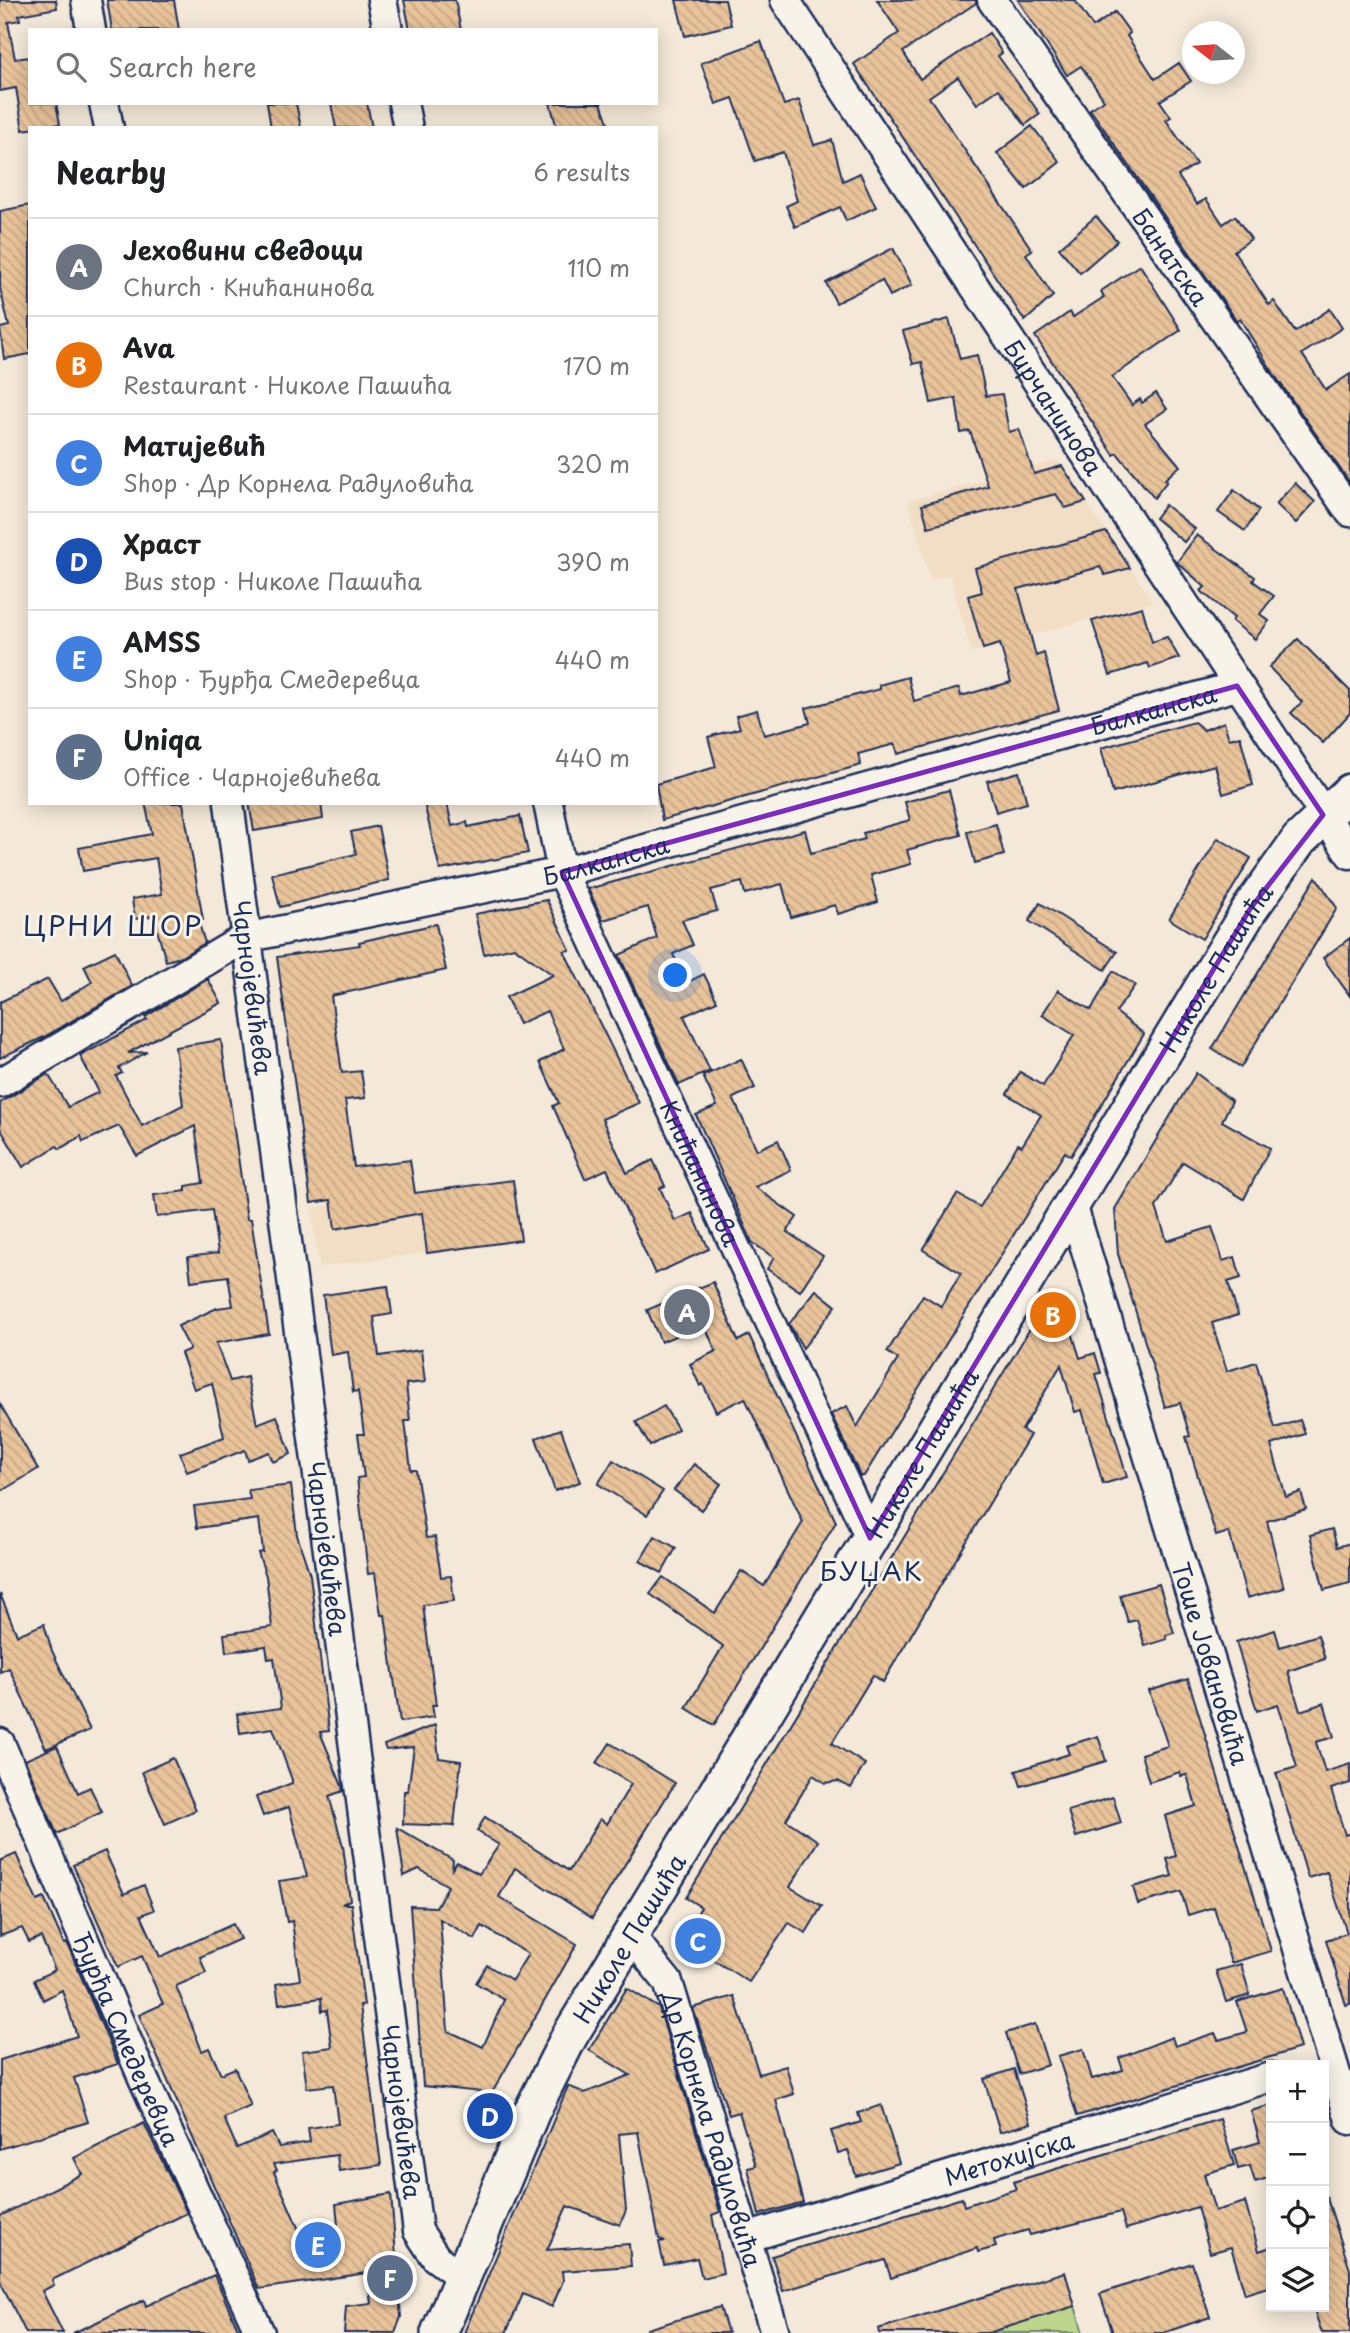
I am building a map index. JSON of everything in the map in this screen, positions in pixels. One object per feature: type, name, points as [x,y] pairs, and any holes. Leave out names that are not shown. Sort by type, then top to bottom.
[{"type":"main road","name":"Николе Пашића","points":[[439,2333],[532,2111],[569,2037],[1266,884],[1299,840],[1350,792]]},
{"type":"street","points":[[86,0],[91,28]]},
{"type":"street","points":[[382,0],[388,28]]},
{"type":"street","name":"Бирчанинова","points":[[785,0],[1350,854]]},
{"type":"street","name":"Банатска","points":[[992,0],[1350,512]]},
{"type":"street","points":[[104,105],[109,126]]},
{"type":"street","points":[[403,105],[408,126]]},
{"type":"street","name":"Балканска","points":[[0,1083],[244,938],[562,872],[1237,685]]},
{"type":"street","name":"Чарнојевићева","points":[[229,805],[237,849],[244,938],[418,2231],[436,2258],[462,2277]]},
{"type":"street","name":"Книћанинова","points":[[548,805],[562,872],[870,1538]]},
{"type":"street","name":"Тоше Јовановића","points":[[1072,1204],[1320,2060]]},
{"type":"street","name":"Ђурђа Смедеревца","points":[[0,1743],[143,2078],[260,2333]]},
{"type":"street","name":"Др Корнела Радуловића","points":[[630,1936],[668,1982],[775,2333]]},
{"type":"street","name":"Тоше Јовановића","points":[[1329,2078],[1350,2120]]},
{"type":"street","name":"Метохијска","points":[[746,2238],[1266,2079]]},
{"type":"highlighted area","points":[[1237,686],[1323,815],[1250,909],[870,1538],[562,872]]},
{"type":"shaded area","points":[[1058,460],[1153,602],[971,652],[950,575],[930,580],[908,501]]},
{"type":"shaded area","points":[[513,1180],[521,1240],[319,1267],[311,1208]]},
{"type":"green space","points":[[1075,2306],[1083,2333],[988,2333]]},
{"type":"building","points":[[0,0],[56,0],[57,8],[19,15],[20,20],[8,22],[15,59],[28,57],[28,105],[56,105],[60,124],[28,126],[28,129],[23,130],[16,88],[0,91]]},
{"type":"building","points":[[107,0],[174,0],[179,28],[112,28]]},
{"type":"building","points":[[404,0],[455,0],[461,28],[410,28]]},
{"type":"building","points":[[676,0],[725,0],[731,25],[685,36]]},
{"type":"building","points":[[877,0],[976,0],[976,3],[903,52],[920,79],[989,33],[1002,53],[998,56],[1040,114],[1025,125],[999,89],[977,104],[958,77],[929,97],[1032,250],[1026,254],[1053,296],[1025,321],[854,64],[899,33]]},
{"type":"building","points":[[1018,0],[1075,0],[1093,27],[1115,12],[1130,33],[1127,36],[1155,79],[1179,63],[1182,68],[1182,84],[1186,84],[1160,101],[1171,117],[1166,120],[1196,164],[1178,176],[1197,204],[1206,199],[1223,224],[1235,216],[1251,239],[1234,251],[1269,305],[1274,301],[1295,332],[1330,309],[1342,328],[1302,354],[1326,390],[1350,374],[1350,483],[1274,374],[1240,319],[1237,321],[1090,109],[1104,100],[1081,66],[1067,75]]},
{"type":"building","points":[[761,41],[784,105],[799,100],[814,145],[832,140],[843,181],[860,173],[876,207],[846,221],[840,207],[795,227],[786,206],[797,201],[783,152],[755,161],[733,98],[716,104],[701,63]]},
{"type":"building","points":[[267,105],[296,105],[301,126],[271,126]]},
{"type":"building","points":[[331,105],[367,105],[372,126],[336,126]]},
{"type":"building","points":[[551,105],[602,105],[609,126],[556,126]]},
{"type":"building","points":[[1032,126],[1060,162],[1026,189],[997,153]]},
{"type":"building","points":[[28,205],[28,354],[4,359],[0,328],[9,326],[0,288],[0,211]]},
{"type":"building","points":[[1096,216],[1117,241],[1080,273],[1059,248]]},
{"type":"building","points":[[893,248],[912,285],[890,296],[882,280],[836,303],[826,283]]},
{"type":"building","points":[[1140,265],[1181,330],[1112,377],[1132,405],[1140,399],[1142,403],[1156,393],[1167,409],[1145,424],[1180,466],[1165,479],[1167,481],[1154,498],[1117,453],[1114,455],[1035,336],[1070,312],[1073,317],[1104,297],[1101,291]]},
{"type":"building","points":[[949,319],[960,359],[977,355],[986,396],[1002,394],[1009,432],[1019,429],[1034,474],[1062,466],[1086,502],[1065,508],[1056,494],[928,527],[922,505],[988,486],[970,431],[961,433],[956,398],[931,403],[922,362],[913,364],[903,331]]},
{"type":"building","points":[[1295,483],[1315,502],[1296,523],[1276,504]]},
{"type":"building","points":[[1234,490],[1259,510],[1245,531],[1218,512]]},
{"type":"building","points":[[1165,505],[1195,529],[1184,542],[1155,518]]},
{"type":"building","points":[[1106,532],[1130,568],[1105,575],[1100,567],[1018,589],[1036,656],[1044,653],[1059,710],[898,754],[895,744],[858,754],[861,765],[662,820],[658,783],[716,767],[708,737],[740,728],[736,716],[757,710],[764,735],[810,723],[806,708],[880,689],[879,685],[908,677],[914,701],[959,688],[961,696],[1011,682],[1000,644],[983,649],[968,596],[982,592],[975,568]]},
{"type":"building","points":[[1197,535],[1255,577],[1253,581],[1274,596],[1260,614],[1269,621],[1255,639],[1201,591],[1205,587],[1177,562]]},
{"type":"building","points":[[1142,607],[1152,642],[1167,637],[1179,658],[1150,668],[1148,663],[1110,675],[1092,621]]},
{"type":"building","points":[[1298,639],[1350,691],[1350,713],[1323,743],[1291,713],[1302,702],[1269,667]]},
{"type":"building","points":[[1194,722],[1204,730],[1224,722],[1229,739],[1240,736],[1253,785],[1223,794],[1215,765],[1113,793],[1101,748]]},
{"type":"building","points":[[1019,772],[1027,803],[996,812],[987,781]]},
{"type":"building","points":[[949,790],[961,835],[907,850],[911,864],[871,875],[878,902],[838,914],[835,905],[791,917],[782,884],[745,894],[742,882],[711,890],[717,911],[682,920],[693,945],[673,954],[686,983],[704,974],[717,1001],[684,1016],[710,1071],[679,1085],[619,955],[657,938],[648,907],[603,920],[588,889],[805,830],[811,853],[865,839],[863,833],[910,820],[905,802]]},
{"type":"building","points":[[145,805],[183,805],[203,920],[198,920],[205,943],[181,957],[166,961],[153,916],[135,919],[132,899],[162,894],[156,858],[83,871],[79,848],[152,834]]},
{"type":"building","points":[[249,805],[321,805],[323,819],[254,831]]},
{"type":"building","points":[[424,805],[447,805],[452,826],[467,822],[468,827],[520,816],[528,853],[440,870]]},
{"type":"building","points":[[996,824],[1004,855],[975,863],[967,832]]},
{"type":"building","points":[[378,826],[389,880],[280,907],[272,874],[356,854],[351,832]]},
{"type":"building","points":[[1218,838],[1251,858],[1202,939],[1169,919]]},
{"type":"building","points":[[1316,877],[1337,908],[1241,1067],[1212,1049]]},
{"type":"building","points":[[547,900],[570,950],[564,951],[639,1103],[602,1119],[627,1173],[653,1160],[665,1186],[660,1188],[675,1221],[692,1213],[709,1249],[655,1274],[607,1169],[585,1179],[553,1106],[559,1103],[540,1062],[564,1049],[547,1011],[519,1024],[506,997],[553,975],[514,947],[484,954],[475,914]]},
{"type":"building","points":[[1040,903],[1117,952],[1105,970],[1029,921]]},
{"type":"building","points":[[436,924],[446,970],[331,996],[342,1073],[361,1071],[365,1098],[345,1100],[354,1167],[410,1160],[415,1193],[513,1180],[521,1240],[427,1253],[422,1213],[335,1229],[331,1200],[311,1203],[277,957],[360,945],[359,942]]},
{"type":"building","points":[[1350,938],[1350,996],[1323,958]]},
{"type":"building","points":[[115,951],[132,986],[44,1037],[0,1058],[0,1002],[48,979],[61,1001],[92,982],[84,966]]},
{"type":"building","points":[[1113,971],[1135,985],[1116,1012],[1144,1034],[1071,1156],[1065,1152],[864,1476],[860,1476],[831,1414],[847,1406],[857,1427],[898,1359],[887,1352],[923,1295],[941,1306],[961,1273],[923,1250],[957,1194],[980,1207],[1018,1144],[1022,1146],[1041,1115],[1007,1094],[1020,1072],[1043,1086],[1074,1035],[1042,1015],[1058,990],[1091,1010]]},
{"type":"building","points":[[208,979],[221,1003],[128,1053],[147,1052],[119,1068],[122,1073],[116,1076],[142,1126],[183,1105],[175,1047],[221,1040],[247,1219],[251,1219],[269,1334],[216,1343],[230,1381],[247,1377],[257,1424],[277,1416],[291,1454],[273,1462],[269,1452],[248,1460],[245,1450],[187,1472],[180,1453],[224,1437],[212,1383],[194,1389],[181,1353],[190,1349],[178,1326],[217,1308],[233,1306],[228,1276],[191,1281],[188,1257],[218,1253],[212,1210],[157,1217],[154,1195],[186,1191],[186,1186],[203,1183],[195,1126],[137,1156],[119,1126],[83,1142],[81,1136],[60,1149],[57,1146],[23,1167],[0,1128],[0,1103],[48,1074],[68,1107],[99,1092],[80,1056],[147,1020],[145,1017]]},
{"type":"building","points":[[741,1059],[755,1088],[733,1098],[757,1150],[778,1140],[791,1170],[755,1187],[797,1217],[787,1232],[823,1256],[800,1291],[767,1269],[774,1258],[752,1242],[696,1115],[717,1106],[703,1076]]},
{"type":"building","points":[[1196,1073],[1232,1101],[1222,1121],[1270,1148],[1244,1199],[1183,1162],[1156,1207],[1167,1241],[1212,1227],[1223,1261],[1235,1257],[1241,1278],[1228,1282],[1238,1315],[1212,1323],[1227,1371],[1256,1362],[1275,1428],[1300,1420],[1305,1434],[1271,1445],[1286,1497],[1301,1492],[1306,1509],[1267,1521],[1284,1588],[1247,1598],[1229,1532],[1216,1536],[1186,1437],[1190,1436],[1180,1403],[1165,1407],[1118,1254],[1115,1209]]},
{"type":"building","points":[[713,1282],[738,1341],[749,1335],[836,1522],[714,1725],[686,1708],[723,1646],[650,1594],[663,1577],[715,1613],[741,1571],[764,1586],[803,1522],[745,1398],[716,1412],[703,1384],[700,1386],[690,1364],[716,1351],[704,1324],[661,1342],[647,1310]]},
{"type":"building","points":[[388,1286],[392,1314],[374,1317],[379,1356],[421,1350],[425,1382],[406,1384],[410,1421],[405,1421],[411,1470],[416,1470],[426,1538],[435,1537],[441,1577],[451,1576],[454,1601],[423,1605],[436,1705],[432,1705],[434,1717],[400,1722],[385,1615],[381,1615],[375,1573],[368,1574],[357,1478],[364,1477],[358,1434],[364,1434],[358,1391],[353,1392],[348,1352],[331,1355],[323,1295]]},
{"type":"building","points":[[816,1290],[836,1306],[803,1348],[789,1324]]},
{"type":"building","points":[[1051,1294],[1061,1297],[1080,1358],[1095,1353],[1101,1373],[1096,1374],[1127,1477],[1103,1484],[1082,1410],[1075,1412],[1061,1365],[1022,1430],[1030,1435],[883,1682],[873,1675],[832,1743],[865,1764],[851,1788],[838,1781],[825,1783],[813,1775],[786,1820],[818,1841],[790,1887],[822,1906],[806,1933],[789,1923],[749,1982],[702,1953],[698,1959],[683,1945],[685,1935],[701,1907],[686,1898]]},
{"type":"building","points":[[0,1404],[38,1469],[0,1492]]},
{"type":"building","points":[[664,1406],[678,1429],[650,1446],[636,1422]]},
{"type":"building","points":[[561,1429],[580,1482],[555,1491],[536,1438]]},
{"type":"building","points":[[613,1460],[663,1491],[647,1515],[598,1484]]},
{"type":"building","points":[[694,1464],[721,1484],[701,1510],[674,1490]]},
{"type":"building","points":[[291,1485],[297,1535],[310,1575],[329,1731],[320,1732],[343,1791],[329,1796],[343,1846],[350,1900],[342,1904],[351,1904],[364,2005],[360,2005],[381,2165],[339,2171],[337,2155],[274,2164],[277,2170],[274,2172],[299,2230],[338,2225],[336,2204],[391,2194],[401,2317],[395,2333],[344,2333],[346,2306],[371,2303],[367,2273],[259,2289],[139,2015],[163,2004],[142,1956],[118,1967],[73,1865],[105,1851],[124,1894],[144,1885],[154,1910],[141,1915],[160,1957],[233,1924],[240,1939],[200,1957],[206,1973],[176,1986],[202,2051],[209,2048],[221,2074],[235,2068],[251,2106],[224,2118],[237,2148],[272,2133],[279,2147],[310,2142],[308,2128],[338,2124],[333,2085],[307,2088],[302,2051],[332,2047],[327,2010],[322,2011],[321,1998],[279,2004],[276,1984],[300,1980],[292,1921],[287,1922],[279,1881],[307,1877],[289,1807],[263,1816],[256,1797],[292,1783],[292,1780],[273,1728],[240,1733],[237,1714],[281,1708],[274,1658],[268,1659],[266,1646],[226,1652],[224,1634],[272,1627],[266,1576],[258,1553],[263,1552],[259,1519],[197,1528],[194,1506],[250,1499],[248,1490]]},
{"type":"building","points":[[1332,1529],[1337,1547],[1350,1543],[1350,1583],[1324,1590],[1310,1535]]},
{"type":"building","points":[[655,1536],[676,1548],[662,1573],[640,1561]]},
{"type":"building","points":[[1159,1584],[1174,1633],[1166,1635],[1167,1639],[1145,1646],[1137,1620],[1128,1622],[1120,1595]]},
{"type":"building","points":[[0,1594],[17,1635],[44,1624],[52,1651],[90,1730],[46,1749],[9,1668],[0,1672]]},
{"type":"building","points":[[1275,1630],[1280,1647],[1318,1635],[1325,1659],[1288,1671],[1300,1711],[1324,1703],[1334,1737],[1316,1742],[1325,1772],[1350,1764],[1350,1783],[1331,1789],[1345,1835],[1350,1833],[1350,2004],[1346,2005],[1326,1940],[1347,1933],[1327,1872],[1308,1878],[1276,1773],[1297,1767],[1278,1704],[1257,1711],[1236,1642]]},
{"type":"building","points":[[1188,1679],[1271,1951],[1231,1963],[1214,1907],[1188,1915],[1181,1892],[1138,1904],[1133,1887],[1172,1876],[1167,1859],[1176,1856],[1165,1816],[1196,1806],[1187,1775],[1181,1776],[1180,1772],[1149,1782],[1141,1754],[1168,1746],[1149,1691]]},
{"type":"building","points":[[435,1725],[439,1758],[461,1761],[454,1826],[403,1824],[404,1791],[408,1791],[414,1747],[386,1750],[384,1745]]},
{"type":"building","points":[[1098,1736],[1106,1761],[1021,1786],[1016,1771],[1069,1754],[1066,1746]]},
{"type":"building","points":[[610,1743],[675,1783],[592,1918],[515,1868],[499,1897],[577,1944],[492,2093],[423,2086],[410,1906],[436,1907],[448,1886],[419,1869],[404,1876],[397,1828],[453,1860],[452,1869],[457,1862],[479,1874],[499,1845],[477,1831],[485,1817],[569,1871],[600,1819],[607,1824],[631,1784],[597,1763]],"holes":[[[440,1919],[475,1939],[482,1926],[528,1954],[512,1980],[487,1965],[476,1983],[504,2000],[483,2047],[448,2031]]]},
{"type":"building","points":[[57,1746],[78,1793],[90,1787],[102,1812],[57,1834],[25,1760]]},
{"type":"building","points":[[173,1758],[196,1810],[165,1824],[142,1772]]},
{"type":"building","points":[[1113,1797],[1121,1823],[1076,1837],[1068,1811]]},
{"type":"building","points":[[16,1854],[37,1901],[44,1898],[64,1944],[67,1943],[118,2064],[74,2078],[88,2122],[0,2149],[0,2060],[77,2036],[62,1990],[43,2000],[34,1980],[55,1970],[41,1937],[29,1942],[22,1928],[0,1936],[0,1861]]},
{"type":"building","points":[[1241,1964],[1250,1995],[1226,2002],[1216,1971]]},
{"type":"building","points":[[627,1988],[659,2008],[720,2212],[712,2215],[723,2273],[702,2278],[697,2258],[664,2265],[659,2242],[665,2241],[659,2239],[638,2132],[619,2134],[626,2210],[620,2225],[567,2206],[547,2250],[629,2244],[631,2266],[562,2271],[563,2281],[552,2307],[523,2294],[506,2333],[464,2333],[568,2086],[585,2093],[630,2075],[589,2050]]},
{"type":"building","points":[[1283,1988],[1300,2048],[1077,2116],[1058,2056],[1083,2049],[1092,2079],[1123,2070],[1119,2058],[1172,2037],[1175,2046],[1215,2033],[1218,2040],[1247,2032],[1237,2002]]},
{"type":"building","points":[[734,1996],[759,2074],[786,2066],[794,2094],[776,2100],[803,2202],[759,2215],[748,2168],[756,2166],[739,2112],[729,2115],[693,2008]]},
{"type":"building","points":[[1035,2024],[1048,2065],[1019,2074],[1006,2033]]},
{"type":"building","points":[[1014,2069],[1031,2123],[1000,2132],[984,2079]]},
{"type":"building","points":[[881,2105],[899,2163],[856,2176],[848,2150],[838,2153],[831,2131],[861,2122],[858,2113]]},
{"type":"building","points":[[1266,2106],[1266,2179],[1255,2182],[1250,2166],[1238,2169],[1233,2150],[1260,2142],[1251,2111]]},
{"type":"building","points":[[1220,2119],[1234,2165],[1204,2174],[1215,2211],[1245,2202],[1259,2251],[1266,2249],[1266,2288],[1245,2294],[1231,2247],[1210,2253],[1197,2207],[1126,2229],[1121,2212],[1030,2235],[1028,2230],[994,2240],[996,2247],[978,2252],[977,2248],[891,2278],[885,2260],[783,2291],[772,2256],[962,2198],[964,2206],[1016,2189],[1013,2182]]},
{"type":"building","points":[[144,2123],[187,2213],[52,2280],[54,2285],[42,2291],[63,2333],[26,2333],[0,2281],[0,2216],[82,2174],[74,2158]]},
{"type":"building","points":[[1329,2204],[1350,2270],[1350,2333],[1322,2333],[1315,2312],[1329,2312]]},
{"type":"building","points":[[1192,2263],[1210,2317],[1163,2333],[1113,2333],[1100,2294]]},
{"type":"building","points":[[1065,2272],[1075,2306],[988,2333],[879,2333],[878,2329]]},
{"type":"building","points":[[214,2275],[240,2333],[73,2333],[144,2300],[146,2306]]},
{"type":"building","points":[[720,2307],[728,2333],[647,2333],[647,2329]]},
{"type":"place","name":"Јеховини сведоци","points":[[687,1312]]},
{"type":"place","name":"Ava","points":[[1053,1315]]},
{"type":"place","name":"Матијевић","points":[[698,1941]]},
{"type":"place","name":"Храст","points":[[490,2116]]},
{"type":"place","name":"AMSS","points":[[318,2245]]},
{"type":"place","name":"Uniqa","points":[[390,2278]]},
{"type":"district","name":"ЦРНИ ШОР","points":[[113,924]]},
{"type":"district","name":"БУЏАК","points":[[872,1570]]}]
